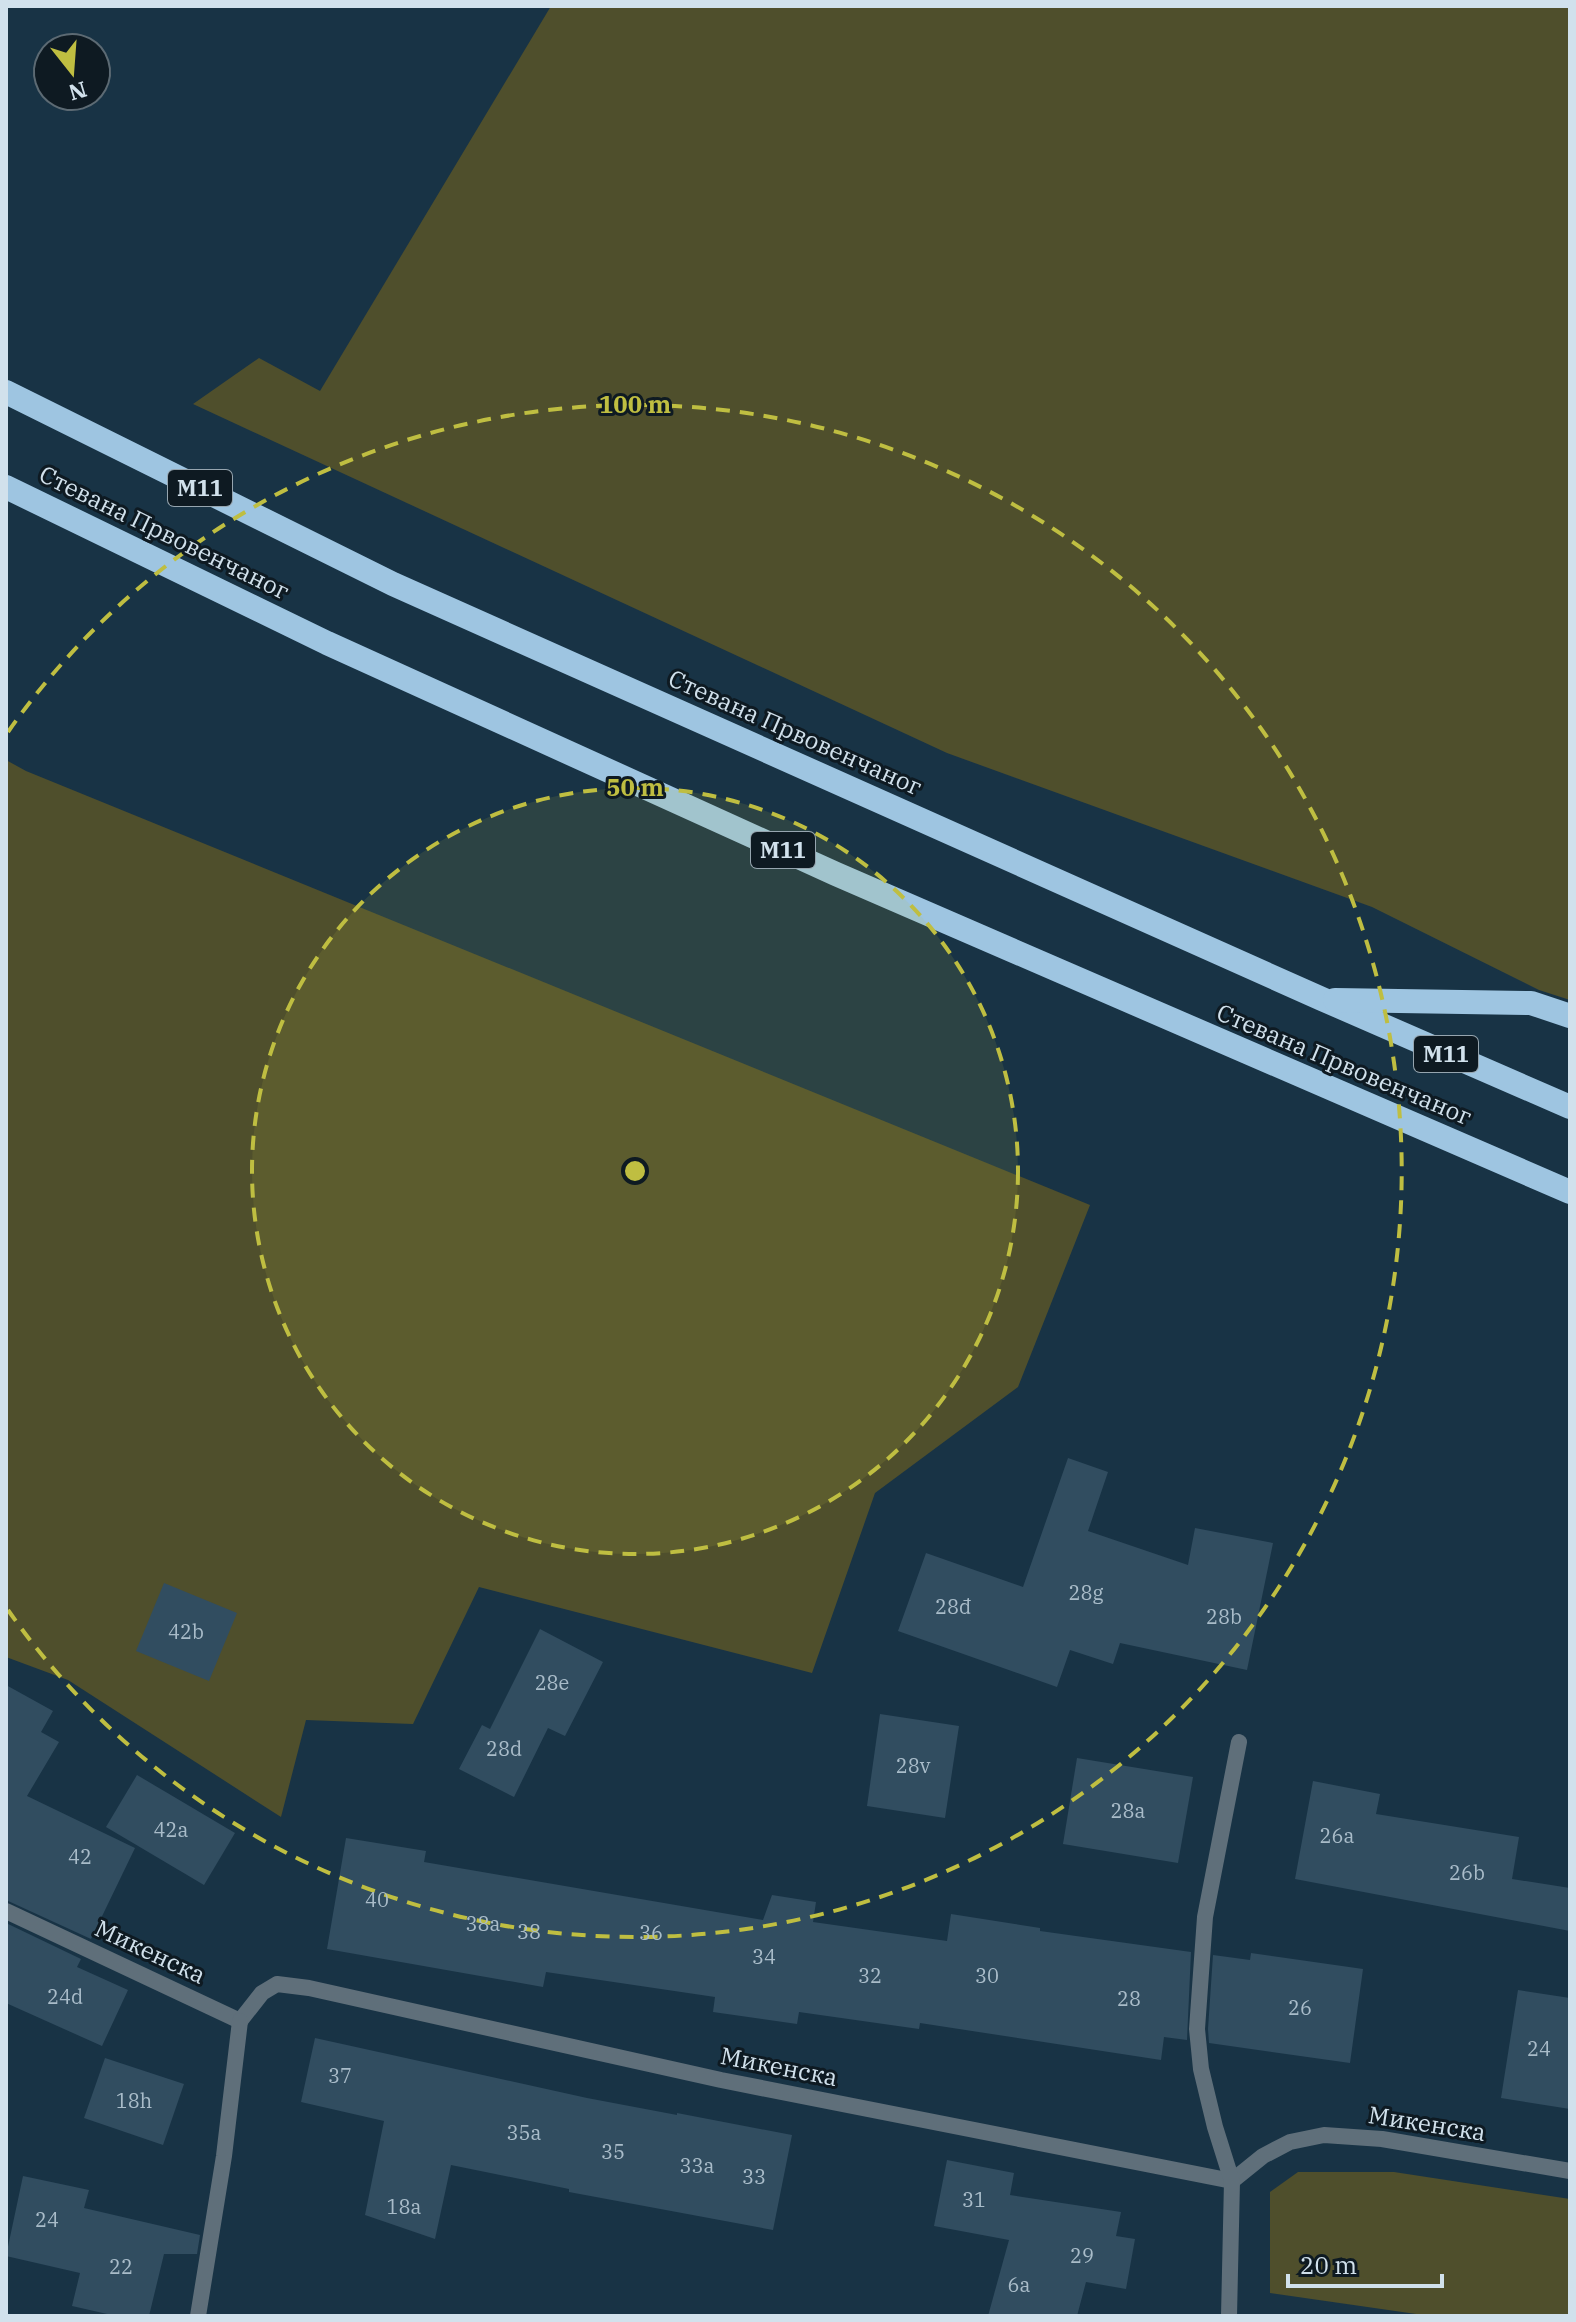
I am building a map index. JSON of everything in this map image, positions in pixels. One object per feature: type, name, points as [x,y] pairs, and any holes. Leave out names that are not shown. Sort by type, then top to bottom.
[{"type":"highway","name":"Стевана Првовенчаног","points":[[6,392],[393,584],[1570,1107]]},
{"type":"highway","name":"Стевана Првовенчаног","points":[[6,487],[327,643],[778,847],[1254,1057],[1570,1192]]},
{"type":"highway","points":[[1322,999],[1531,1003],[1570,1016]]},
{"type":"street","points":[[1229,2316],[1232,2181],[1201,2069],[1197,2029],[1205,1917],[1239,1742]]},
{"type":"street","name":"Микенска","points":[[6,1911],[240,2021],[262,1993],[277,1984],[309,1988],[721,2080],[1232,2181],[1263,2156],[1290,2142],[1324,2135],[1382,2139],[1570,2171]]},
{"type":"street","points":[[198,2316],[224,2156],[240,2021]]},
{"type":"shaded area","points":[[551,6],[1570,6],[1570,1000],[1539,990],[1372,907],[947,753],[193,404],[259,358],[320,391]]},
{"type":"shaded area","points":[[6,760],[26,771],[1090,1205],[1018,1387],[875,1493],[812,1673],[479,1587],[413,1724],[306,1720],[281,1817],[68,1680],[6,1657]]},
{"type":"shaded area","points":[[1298,2172],[1394,2172],[1570,2199],[1570,2316],[1430,2316],[1270,2293],[1270,2192]]},
{"type":"building","points":[[1068,1458],[1108,1472],[1088,1531],[1188,1565],[1195,1528],[1273,1543],[1247,1670],[1120,1643],[1113,1664],[1070,1650],[1057,1687],[898,1631],[926,1553],[1023,1587]]},
{"type":"building","points":[[164,1583],[237,1613],[209,1681],[136,1651]]},
{"type":"building","points":[[540,1629],[603,1662],[565,1736],[548,1728],[514,1797],[459,1769],[482,1725],[490,1729]]},
{"type":"building","points":[[6,1685],[53,1711],[41,1732],[59,1742],[27,1796],[135,1848],[91,1939],[6,1900]]},
{"type":"building","points":[[880,1714],[959,1726],[945,1818],[867,1806]]},
{"type":"building","points":[[1077,1758],[1193,1777],[1178,1863],[1063,1844]]},
{"type":"building","points":[[137,1775],[235,1833],[204,1885],[106,1827]]},
{"type":"building","points":[[1313,1781],[1380,1794],[1376,1814],[1519,1837],[1512,1879],[1570,1888],[1570,1931],[1295,1879]]},
{"type":"building","points":[[346,1838],[426,1851],[424,1862],[763,1920],[772,1895],[816,1902],[813,1922],[947,1941],[951,1914],[1040,1928],[1040,1931],[1191,1952],[1187,2040],[1164,2037],[1161,2060],[920,2023],[919,2029],[799,2012],[797,2024],[713,2012],[715,1997],[546,1972],[543,1987],[327,1949]]},
{"type":"building","points":[[6,1923],[81,1959],[77,1967],[128,1990],[102,2046],[6,2003]]},
{"type":"building","points":[[1251,1953],[1363,1969],[1350,2063],[1209,2043],[1213,1955],[1250,1960]]},
{"type":"building","points":[[1518,1990],[1570,1998],[1570,2109],[1501,2098]]},
{"type":"building","points":[[315,2038],[587,2098],[792,2135],[773,2230],[569,2192],[569,2189],[451,2165],[435,2239],[365,2215],[384,2121],[301,2102]]},
{"type":"building","points":[[105,2058],[184,2084],[163,2145],[84,2118]]},
{"type":"building","points":[[947,2160],[1014,2173],[1010,2195],[1121,2212],[1116,2236],[1135,2239],[1126,2289],[1086,2282],[1077,2316],[988,2316],[1009,2240],[934,2226]]},
{"type":"building","points":[[23,2176],[89,2190],[84,2208],[200,2235],[197,2254],[164,2254],[149,2316],[116,2316],[72,2306],[80,2273],[6,2256]]}]
